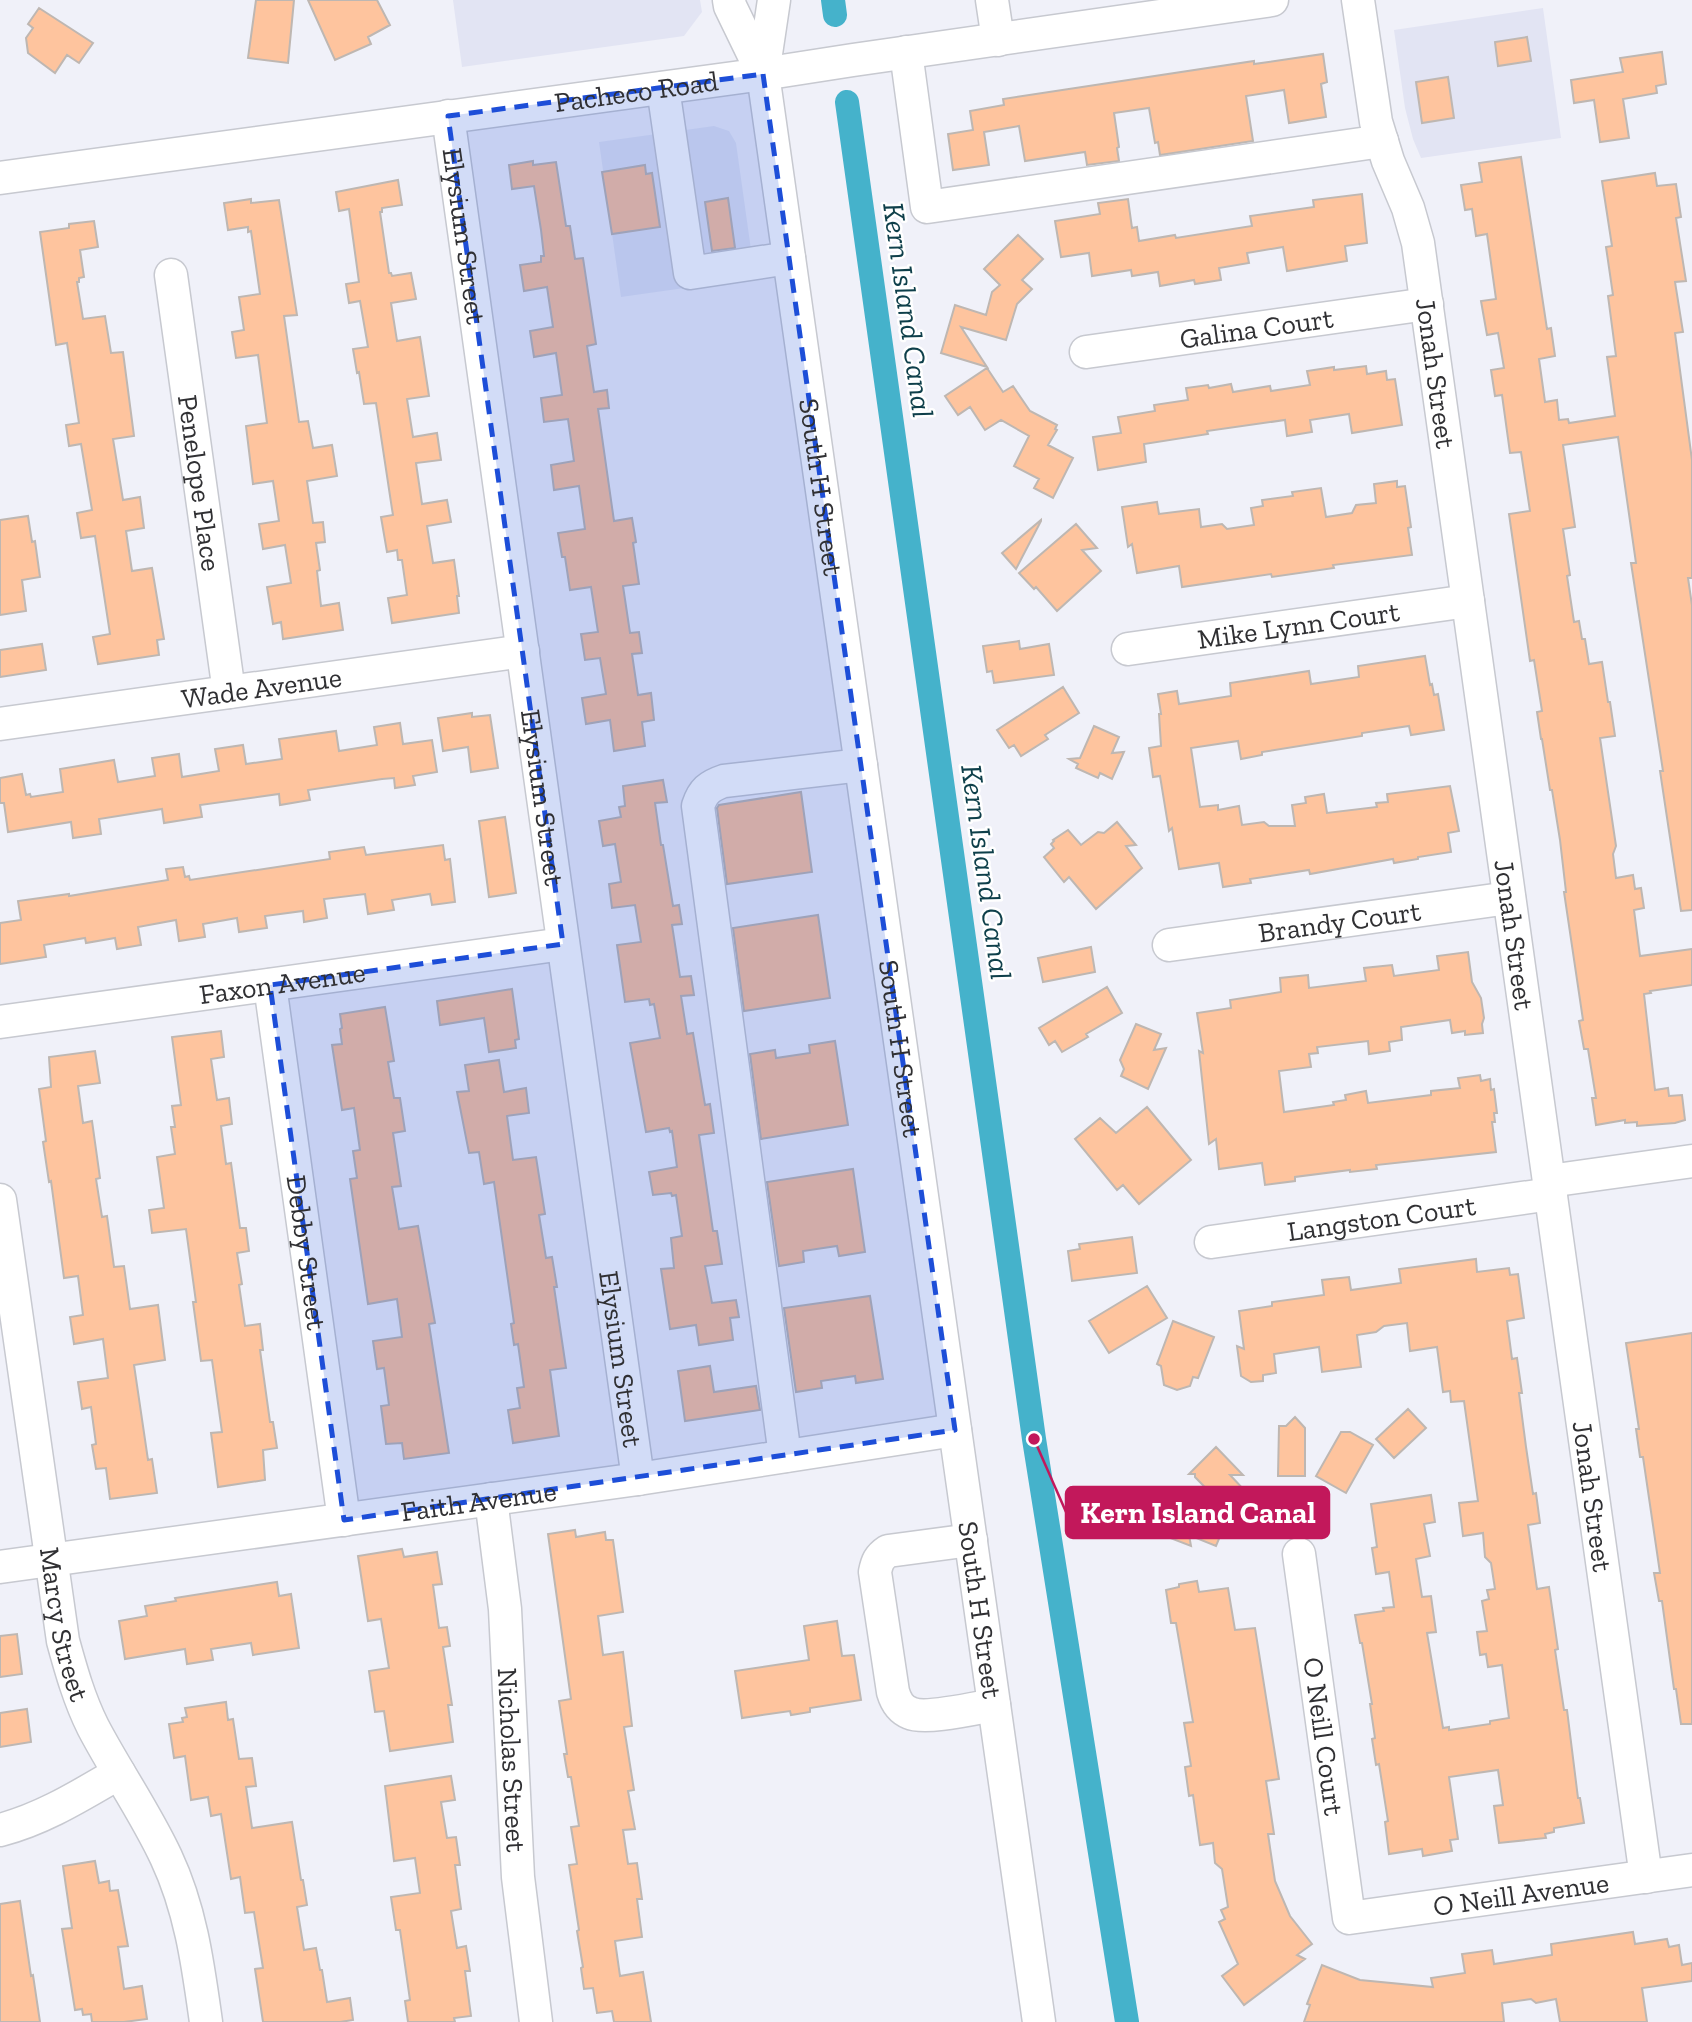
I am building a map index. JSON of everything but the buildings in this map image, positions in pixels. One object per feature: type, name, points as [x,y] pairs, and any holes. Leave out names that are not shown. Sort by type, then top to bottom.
[{"type":"street","name":"South H Street","points":[[729,0],[763,74]]},
{"type":"street","name":"South H Street","points":[[774,0],[763,74],[1039,2022]]},
{"type":"street","points":[[992,0],[998,40]]},
{"type":"street","name":"Pacheco Road","points":[[0,178],[663,88],[1272,0]]},
{"type":"street","name":"Jonah Street","points":[[1358,0],[1376,122],[1418,243],[1646,1877]]},
{"type":"street","points":[[906,52],[927,207],[1382,141]]},
{"type":"street","points":[[663,88],[690,273],[789,258]]},
{"type":"street","name":"Elysium Street","points":[[448,116],[638,1479]]},
{"type":"street","name":"Penelope Place","points":[[171,275],[229,692]]},
{"type":"street","name":"Galina Court","points":[[1086,352],[1427,304]]},
{"type":"street","name":"Mike Lynn Court","points":[[1128,649],[1468,601]]},
{"type":"street","name":"Wade Avenue","points":[[0,724],[523,651]]},
{"type":"street","points":[[785,1456],[698,806],[702,794],[710,786],[724,781],[861,765]]},
{"type":"street","name":"Brandy Court","points":[[1169,946],[1510,898]]},
{"type":"street","name":"Faxon Avenue","points":[[0,1022],[564,944]]},
{"type":"street","name":"Debby Street","points":[[270,985],[344,1520]]},
{"type":"street","name":"Langston Court","points":[[1211,1242],[1550,1188],[1692,1161]]},
{"type":"street","name":"Marcy Street","points":[[0,1200],[63,1641],[75,1684],[92,1725],[166,1857],[182,1897],[194,1941],[206,2022]]},
{"type":"street","name":"Faith Avenue","points":[[0,1567],[638,1479],[955,1430]]},
{"type":"street","name":"Nicholas Street","points":[[491,1499],[505,1609],[518,1877],[536,2022]]},
{"type":"street","points":[[971,1540],[888,1551],[881,1556],[876,1572],[881,1612],[893,1692],[897,1703],[906,1712],[927,1715],[994,1705]]},
{"type":"street","name":"O Neill Court","points":[[1299,1554],[1349,1918]]},
{"type":"street","points":[[0,1830],[54,1810],[119,1773]]},
{"type":"street","name":"O Neill Avenue","points":[[1349,1918],[1692,1870]]},
{"type":"highlighted area","points":[[763,74],[955,1430],[344,1520],[270,985],[563,944],[448,116]]},
{"type":"shaded area","points":[[453,0],[700,0],[702,12],[684,36],[462,67]]},
{"type":"shaded area","points":[[1543,8],[1561,138],[1421,158],[1405,108],[1394,30]]},
{"type":"shaded area","points":[[714,126],[729,131],[736,143],[755,278],[621,297],[599,142]]},
{"type":"waterway","name":"Kern Island Canal","points":[[833,0],[835,15]]},
{"type":"waterway","name":"Kern Island Canal","points":[[847,102],[1034,1439],[1127,2022]]},
{"type":"place","name":"Kern Island Canal","points":[[1034,1439]]}]
